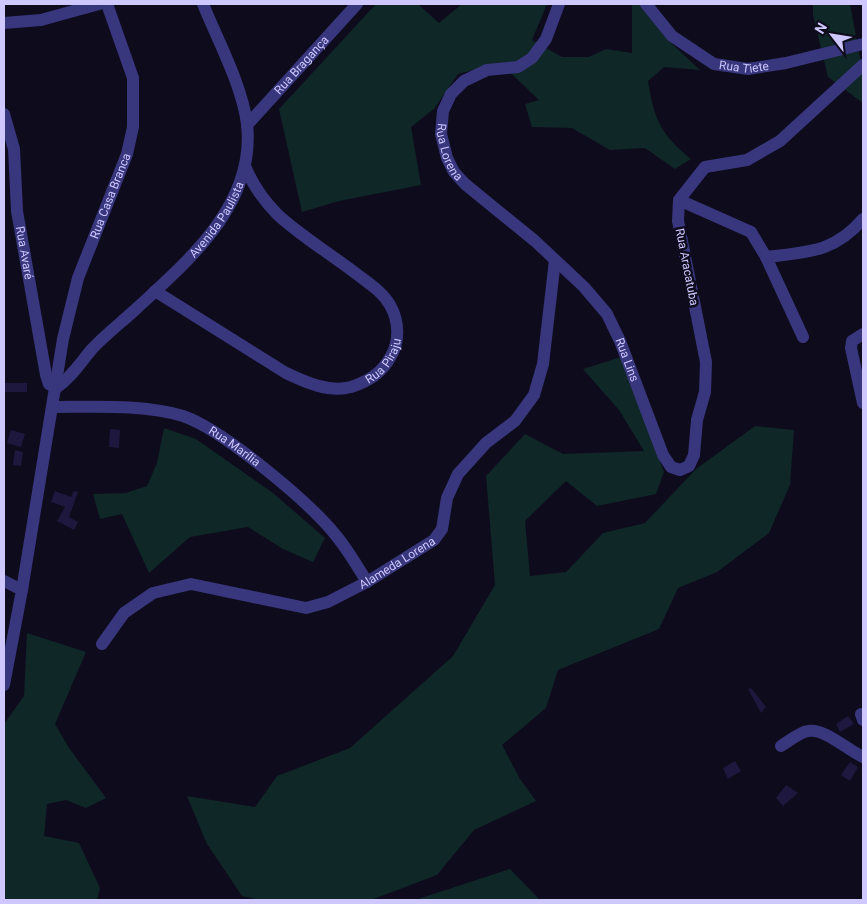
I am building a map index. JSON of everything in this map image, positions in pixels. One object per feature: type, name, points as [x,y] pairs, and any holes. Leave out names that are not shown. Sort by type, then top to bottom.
[{"type":"street","points":[[4,23],[41,20],[99,4]]},
{"type":"street","name":"Rua Casa Branca","points":[[4,685],[22,590],[63,339],[78,278],[122,170],[133,127],[132,78],[107,4]]},
{"type":"street","name":"Avenida Paulista","points":[[56,388],[73,373],[93,348],[155,291],[222,220],[238,190],[245,166],[247,125],[241,100],[203,4]]},
{"type":"street","name":"Rua Bragança","points":[[247,125],[357,4]]},
{"type":"street","name":"Rua Lorena","points":[[555,260],[465,184],[454,172],[447,158],[441,134],[443,111],[451,94],[464,81],[487,70],[518,68],[532,58],[546,39],[559,4]]},
{"type":"street","name":"Rua Tiete","points":[[646,4],[672,36],[714,64],[748,69],[786,64],[863,44]]},
{"type":"street","points":[[802,337],[766,257],[751,232],[679,200],[706,167],[747,160],[780,141],[863,65]]},
{"type":"street","name":"Rua Avaré","points":[[4,114],[14,149],[17,211],[46,375],[49,384],[56,388]]},
{"type":"street","name":"Rua Piraju","points":[[155,291],[261,358],[304,381],[324,387],[345,389],[367,382],[385,367],[396,348],[398,327],[390,305],[375,288],[280,217],[264,202],[252,183],[245,166]]},
{"type":"street","name":"Rua Aracatuba","points":[[679,200],[678,221],[706,362],[704,392],[697,420],[694,455],[689,466],[680,470]]},
{"type":"street","points":[[766,257],[821,250],[849,236],[863,219]]},
{"type":"street","name":"Rua Lins","points":[[555,260],[607,314],[620,341],[663,455],[671,466],[680,470]]},
{"type":"street","name":"Alameda Lorena","points":[[102,644],[124,613],[153,593],[191,584],[306,608],[328,602],[392,569],[434,540],[442,529],[447,498],[458,474],[486,443],[515,421],[534,395],[543,364],[555,260]]},
{"type":"street","points":[[863,334],[857,336],[852,341],[851,348],[863,403]]},
{"type":"street","name":"Rua Marília","points":[[53,407],[136,409],[183,416],[216,432],[264,469],[312,511],[337,536],[367,582]]},
{"type":"street","points":[[4,581],[22,590]]},
{"type":"street","points":[[781,746],[808,731],[823,731],[849,751],[863,757]]},
{"type":"green space","points":[[376,4],[418,4],[439,23],[462,4],[547,4],[532,40],[562,57],[589,57],[606,49],[632,53],[632,4],[655,4],[668,40],[700,70],[664,67],[648,81],[653,106],[660,125],[672,142],[691,159],[675,169],[645,148],[610,150],[572,128],[532,127],[525,104],[539,100],[500,63],[458,74],[434,109],[411,127],[421,185],[339,201],[302,212],[279,109]]},
{"type":"green space","points":[[813,4],[850,4],[860,58],[863,62],[863,103],[828,77],[813,15]]},
{"type":"green space","points":[[621,357],[664,472],[656,494],[597,506],[566,481],[525,521],[530,576],[566,572],[603,533],[645,523],[696,469],[755,426],[794,430],[790,485],[769,533],[717,572],[678,588],[659,629],[558,670],[546,708],[502,745],[520,779],[536,801],[474,830],[437,875],[371,900],[260,900],[242,896],[207,844],[187,796],[255,807],[277,776],[350,748],[453,656],[495,585],[486,476],[525,434],[563,454],[644,451],[619,410],[583,369]]},
{"type":"green space","points":[[164,428],[196,439],[273,493],[325,538],[313,562],[283,549],[248,527],[190,537],[149,573],[122,514],[100,519],[93,494],[126,493],[147,486],[157,463]]},
{"type":"green space","points":[[27,633],[86,652],[55,724],[69,748],[106,798],[86,808],[66,800],[47,804],[44,836],[79,843],[100,888],[97,900],[4,900],[4,724],[24,696]]},
{"type":"green space","points":[[510,869],[540,900],[415,900]]},
{"type":"building","points":[[5,383],[27,383],[27,392],[5,392]]},
{"type":"building","points":[[110,429],[120,430],[119,448],[109,447]]},
{"type":"building","points":[[11,430],[25,434],[21,447],[7,443]]},
{"type":"building","points":[[15,450],[23,452],[21,466],[13,465]]},
{"type":"building","points":[[55,491],[71,497],[74,491],[78,492],[69,517],[78,522],[74,530],[57,521],[65,507],[51,502]]},
{"type":"building","points":[[751,688],[766,707],[761,713],[748,689]]},
{"type":"building","points":[[848,716],[854,724],[840,732],[836,724]]},
{"type":"building","points":[[735,761],[741,771],[728,779],[723,768]]},
{"type":"building","points":[[850,762],[858,767],[850,781],[841,775]]},
{"type":"building","points":[[786,785],[798,793],[783,806],[776,798]]}]
